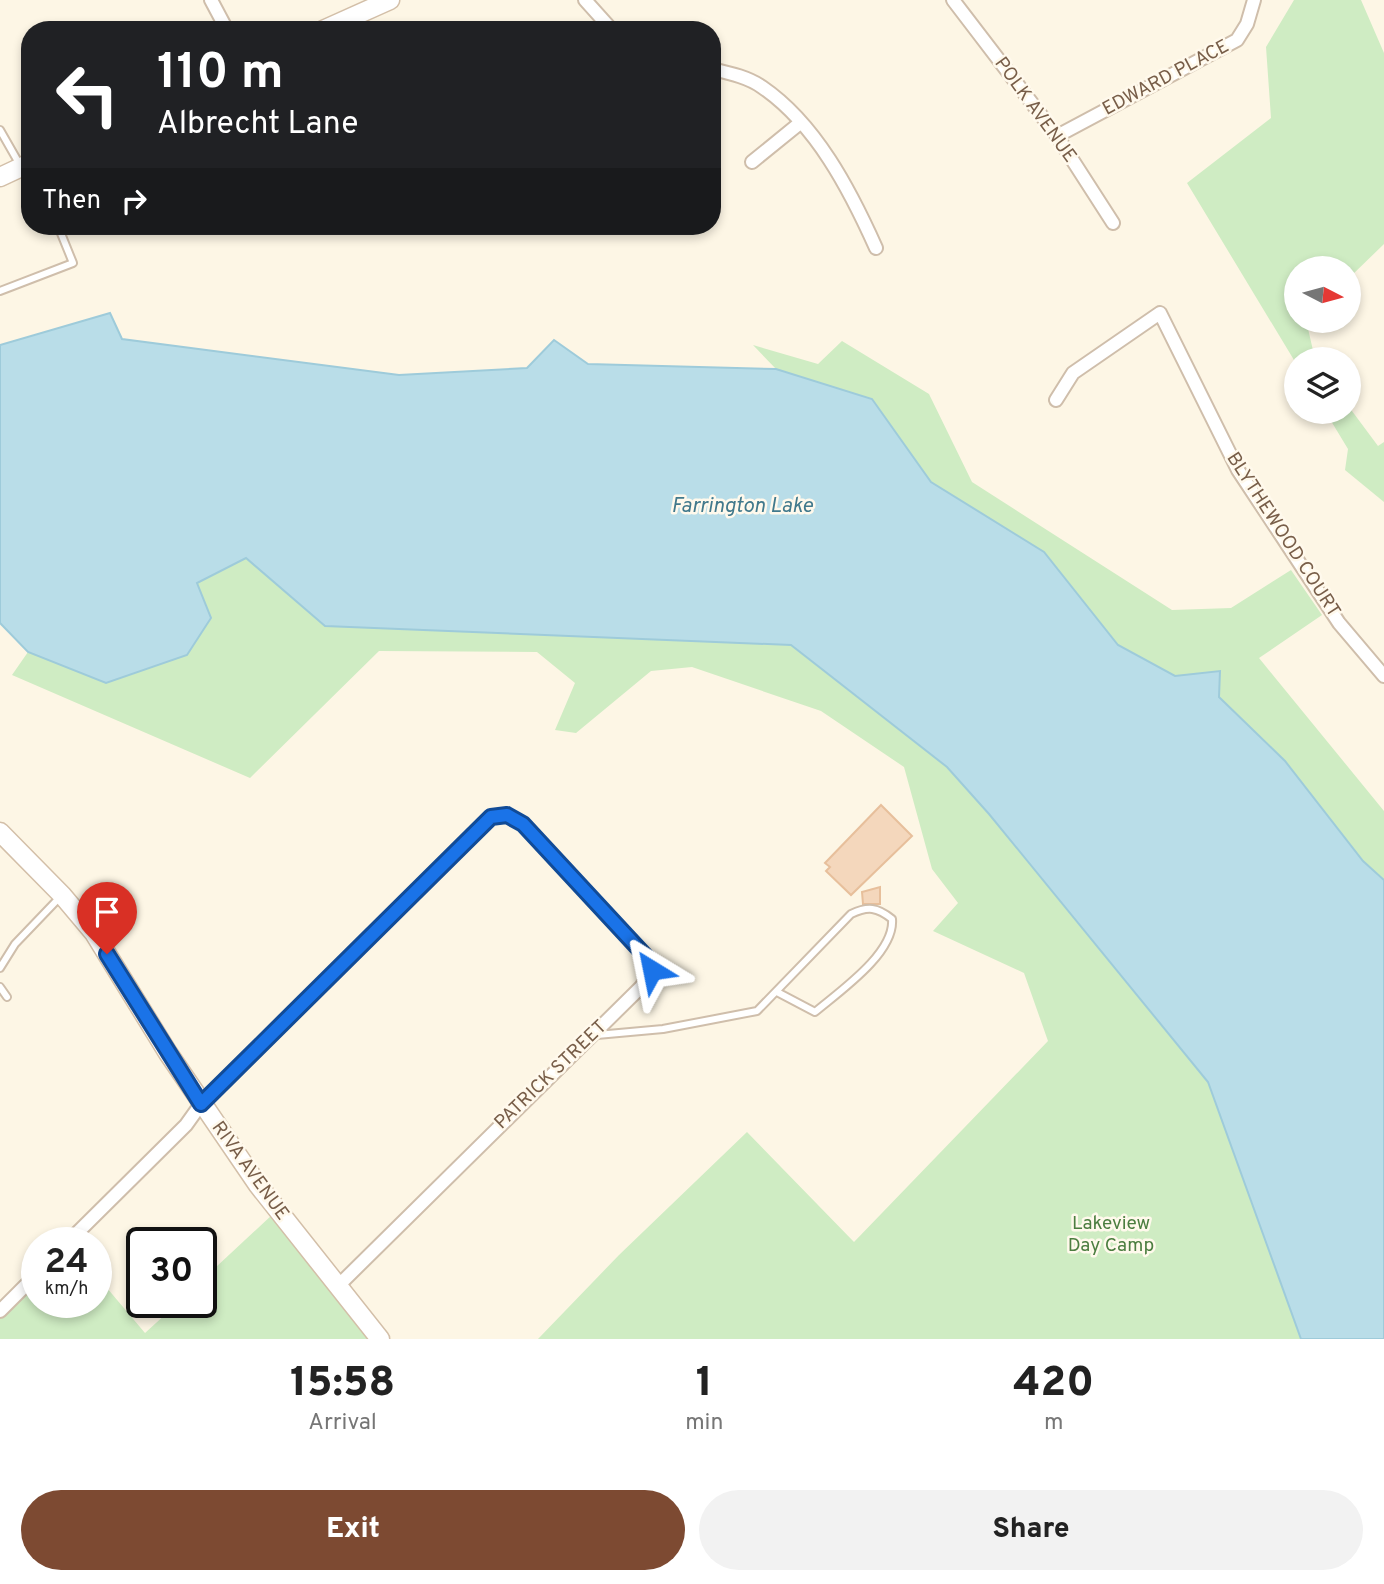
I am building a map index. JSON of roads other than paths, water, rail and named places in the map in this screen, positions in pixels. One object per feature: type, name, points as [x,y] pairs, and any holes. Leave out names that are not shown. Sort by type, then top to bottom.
[{"type":"street","points":[[211,0],[222,21]]},
{"type":"street","points":[[343,21],[390,0]]},
{"type":"street","points":[[585,0],[604,21]]},
{"type":"street","name":"POLK AVENUE","points":[[953,0],[1057,136],[1113,223]]},
{"type":"street","name":"EDWARD PLACE","points":[[1057,136],[1237,40],[1252,13],[1254,0]]},
{"type":"street","points":[[721,72],[760,85],[800,123],[854,201],[876,247]]},
{"type":"street","points":[[752,162],[800,123]]},
{"type":"street","points":[[0,177],[21,167]]},
{"type":"street","name":"BLYTHEWOOD COURT","points":[[1056,400],[1073,373],[1160,313],[1237,470],[1339,623],[1383,675]]},
{"type":"street","name":"PATRICK STREET","points":[[201,1104],[491,817],[507,815],[523,824],[650,961],[652,970],[648,979],[338,1286]]},
{"type":"street","name":"RIVA AVENUE","points":[[0,832],[62,895],[94,933],[201,1104],[258,1185],[380,1339]]},
{"type":"street","points":[[83,1227],[186,1125],[201,1104]]},
{"type":"street","points":[[0,1311],[21,1290]]},
{"type":"lane","points":[[0,130],[21,159]]},
{"type":"lane","points":[[0,291],[73,263],[62,235]]},
{"type":"lane","points":[[0,968],[15,944],[62,895]]},
{"type":"lane","points":[[591,1035],[663,1029],[757,1011],[851,914],[865,908],[879,909],[892,919],[893,933],[880,953],[815,1012],[777,992]]},
{"type":"lane","points":[[0,987],[7,997]]},
{"type":"water","name":"Farrington Lake","points":[[110,313],[122,339],[399,375],[527,368],[554,340],[588,364],[776,369],[872,399],[931,482],[1044,552],[1118,645],[1175,676],[1220,671],[1219,697],[1285,761],[1363,861],[1384,880],[1384,1339],[1301,1339],[1208,1082],[989,814],[947,767],[791,645],[325,626],[246,558],[197,583],[211,618],[187,655],[106,683],[28,652],[0,623],[0,345]]},
{"type":"park label","name":"Lakeview Day Camp","points":[[1111,1235]]}]
